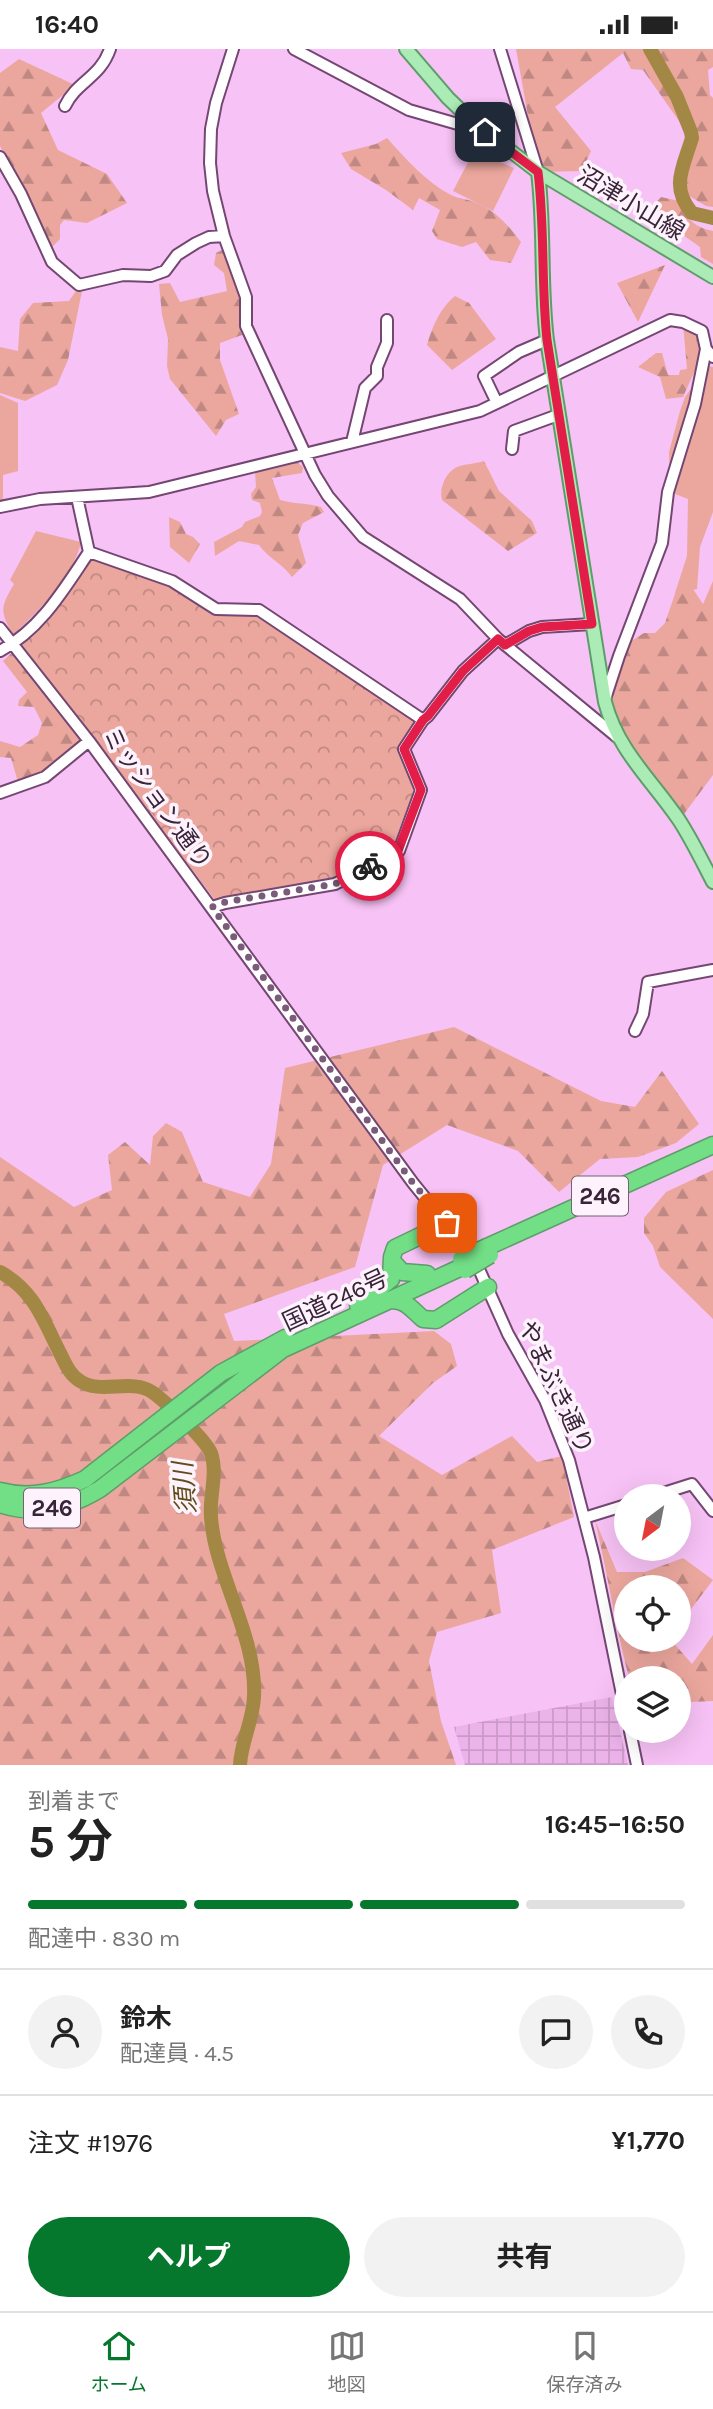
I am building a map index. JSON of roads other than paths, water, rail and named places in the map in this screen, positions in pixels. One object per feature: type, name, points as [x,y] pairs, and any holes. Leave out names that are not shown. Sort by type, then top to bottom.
[{"type":"highway","name":"246","points":[[489,1251],[713,1145]]},
{"type":"highway","name":"246","points":[[489,1251],[713,1156]]},
{"type":"highway","points":[[358,1305],[389,1282],[395,1248],[447,1223]]},
{"type":"highway","points":[[416,1314],[414,1301],[421,1292],[489,1251]]},
{"type":"highway","points":[[392,1261],[402,1272],[427,1274]]},
{"type":"highway","name":"国道246号","points":[[0,1504],[22,1509],[62,1507],[80,1501],[100,1489],[274,1343],[427,1274],[463,1265]]},
{"type":"highway","name":"国道246号","points":[[0,1491],[10,1494],[45,1493],[59,1491],[85,1479],[245,1366],[463,1265]]},
{"type":"highway","points":[[389,1300],[407,1303],[416,1314],[427,1321],[436,1320],[488,1287]]},
{"type":"main road","name":"沼津小山線","points":[[407,49],[448,98],[485,132],[538,172],[713,277]]},
{"type":"main road","points":[[538,172],[543,212],[543,310],[605,702],[617,737],[678,819],[713,882]]},
{"type":"street","points":[[65,106],[73,92],[99,71],[110,49]]},
{"type":"street","points":[[233,49],[211,129],[209,163],[213,191],[224,236],[246,297],[246,325],[304,454],[328,496],[363,537],[460,599],[502,642],[617,737]]},
{"type":"street","points":[[295,49],[409,110],[485,132]]},
{"type":"street","points":[[500,49],[538,172]]},
{"type":"street","points":[[0,157],[21,194],[52,263],[79,285],[123,275],[151,276],[165,271],[177,255],[196,243],[209,237],[224,236]]},
{"type":"street","points":[[352,442],[365,388],[377,376],[377,367],[387,343],[387,320]]},
{"type":"street","points":[[0,507],[24,501],[149,492],[480,411],[670,320],[683,322],[702,331],[709,353],[668,492],[662,543],[619,656],[605,702]]},
{"type":"street","points":[[497,403],[484,376],[519,352],[547,340]]},
{"type":"street","points":[[512,449],[514,431],[558,415]]},
{"type":"street","points":[[0,651],[13,644],[53,606],[89,552],[78,496]]},
{"type":"street","points":[[89,552],[172,581],[216,609],[259,610],[423,720]]},
{"type":"street","points":[[212,907],[225,902],[335,884],[398,851],[421,790],[404,749],[423,720],[463,671],[502,642],[529,631],[542,627],[592,624]]},
{"type":"street","name":"ミッション通り","points":[[0,628],[89,741],[413,1183]]},
{"type":"street","points":[[0,793],[45,776],[89,741]]},
{"type":"street","points":[[635,1031],[643,1014],[648,982],[713,970]]},
{"type":"street","name":"やまぶき通り","points":[[413,1183],[474,1258],[508,1334],[545,1399],[569,1460],[616,1666]]},
{"type":"street","points":[[691,1484],[713,1511]]},
{"type":"street","points":[[584,1518],[614,1509]]},
{"type":"street","points":[[632,1743],[637,1765]]},
{"type":"waterway","points":[[650,49],[677,97],[691,132],[692,138],[680,177],[681,195],[692,213],[713,218]]},
{"type":"waterway","name":"須川","points":[[0,1272],[22,1288],[30,1298],[71,1373],[77,1379],[97,1387],[135,1386],[152,1392],[193,1430],[211,1453],[214,1469],[211,1509],[214,1539],[243,1628],[253,1674],[253,1706],[240,1765]]}]
